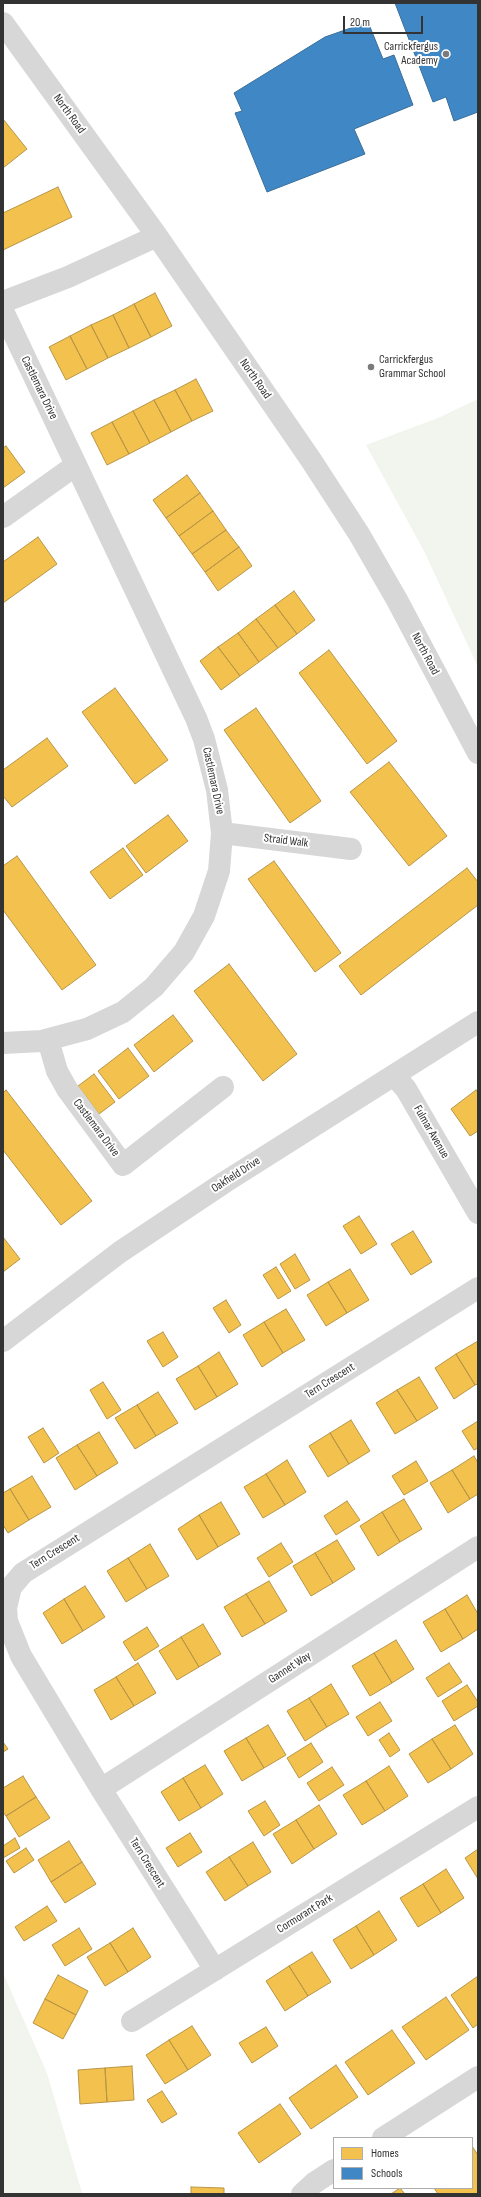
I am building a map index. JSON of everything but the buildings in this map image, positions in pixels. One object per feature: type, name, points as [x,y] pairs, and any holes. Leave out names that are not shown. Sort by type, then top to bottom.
[{"type":"street","name":"North Road","points":[[3,23],[157,236],[311,460],[359,534],[397,600],[478,753]]},
{"type":"street","points":[[3,302],[75,274],[157,236]]},
{"type":"street","name":"Castlemara Drive","points":[[3,311],[196,718],[204,739],[217,790],[222,833],[219,871],[210,903],[191,941],[169,971],[141,1000],[123,1012],[87,1029],[48,1040],[17,1044],[3,1044]]},
{"type":"street","points":[[3,517],[76,465]]},
{"type":"street","name":"Straid Walk","points":[[222,833],[350,849]]},
{"type":"street","name":"Oakfield Drive","points":[[3,1341],[120,1252],[225,1182],[478,1022]]},
{"type":"street","name":"Castlemara Drive","points":[[48,1040],[58,1071],[67,1089],[123,1165],[223,1087]]},
{"type":"street","name":"Fulmar Avenue","points":[[394,1075],[406,1089],[472,1186],[478,1213]]},
{"type":"street","name":"Tern Crescent","points":[[215,1970],[101,1790],[21,1656],[10,1631],[6,1608],[7,1598],[14,1581],[23,1573],[478,1288]]},
{"type":"street","name":"Gannet Way","points":[[101,1790],[478,1547]]},
{"type":"street","name":"Cormorant Park","points":[[132,2021],[478,1807]]},
{"type":"street","points":[[385,2137],[478,2077]]},
{"type":"street","points":[[302,2194],[314,2183],[333,2171]]},
{"type":"shaded area","points":[[478,399],[478,667],[424,551],[366,445],[438,418]]},
{"type":"shaded area","points":[[3,1973],[47,2073],[82,2193],[80,2194],[3,2194]]},
{"type":"place","name":"Carrickfergus Academy","points":[[446,54]]},
{"type":"place","name":"Carrickfergus Grammar School","points":[[371,367]]}]
